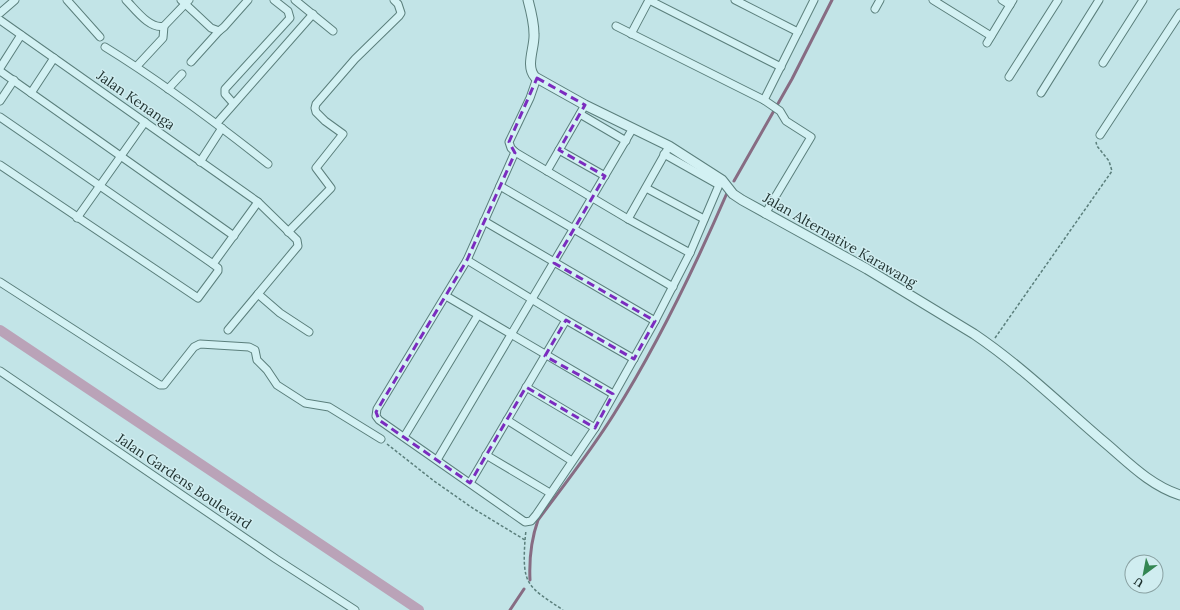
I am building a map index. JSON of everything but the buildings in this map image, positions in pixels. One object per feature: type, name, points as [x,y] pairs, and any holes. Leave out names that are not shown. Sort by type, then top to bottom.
[{"type":"street","points":[[0,13],[15,0]]},
{"type":"street","points":[[67,0],[100,37]]},
{"type":"street","points":[[126,0],[153,26],[164,26]]},
{"type":"street","points":[[191,62],[248,0]]},
{"type":"street","points":[[233,103],[225,94],[226,89],[290,18],[288,10],[274,0]]},
{"type":"street","points":[[295,0],[333,31]]},
{"type":"street","points":[[288,232],[331,188],[316,168],[343,134],[320,116],[315,108],[316,104],[355,59],[399,16],[401,12],[400,8],[394,0]]},
{"type":"street","points":[[528,0],[534,33],[531,70],[536,78],[530,98],[509,142],[511,148],[515,152],[592,198],[690,253]]},
{"type":"street","points":[[632,34],[649,0],[781,67]]},
{"type":"street","points":[[735,0],[798,32]]},
{"type":"street","points":[[764,100],[814,0]]},
{"type":"street","points":[[874,9],[880,0]]},
{"type":"street","points":[[933,0],[991,36]]},
{"type":"street","points":[[987,43],[1012,3],[1002,0]]},
{"type":"street","points":[[1009,77],[1058,0]]},
{"type":"street","points":[[1041,93],[1099,0]]},
{"type":"street","points":[[1103,63],[1143,0]]},
{"type":"street","points":[[137,66],[163,38],[164,26],[185,1],[211,28],[219,31]]},
{"type":"street","points":[[1100,135],[1180,13]]},
{"type":"street","points":[[200,162],[233,103],[313,14]]},
{"type":"street","name":"Jalan Kenanga","points":[[0,20],[258,202],[297,240],[298,246],[258,294]]},
{"type":"street","points":[[616,26],[764,100],[780,111],[786,121],[812,136],[765,214]]},
{"type":"street","points":[[21,35],[0,69],[31,93],[234,236]]},
{"type":"street","points":[[105,46],[137,66],[220,126],[268,164]]},
{"type":"street","points":[[31,93],[54,58]]},
{"type":"street","points":[[168,89],[182,74]]},
{"type":"street","name":"Jalan Alternative Karawang","points":[[536,78],[585,105],[633,128],[667,150],[704,167],[722,180],[738,197],[765,214],[867,269],[990,345],[1146,478],[1169,491],[1180,495]]},
{"type":"street","points":[[0,101],[14,80]]},
{"type":"street","points":[[547,171],[585,105]]},
{"type":"street","points":[[580,114],[626,141]]},
{"type":"street","points":[[0,117],[213,264],[218,268],[218,271],[198,298],[0,165]]},
{"type":"street","points":[[77,218],[144,122]]},
{"type":"street","points":[[437,460],[633,128]]},
{"type":"street","points":[[559,150],[606,176]]},
{"type":"street","points":[[515,152],[467,260],[377,409],[376,416],[379,420],[527,522],[531,521],[536,515],[595,428],[655,321],[690,253],[719,185],[667,150],[628,219]]},
{"type":"street","points":[[500,186],[672,287]]},
{"type":"street","points":[[646,188],[704,219]]},
{"type":"street","points":[[213,264],[258,202]]},
{"type":"street","points":[[484,221],[655,321]]},
{"type":"street","points":[[467,260],[532,300],[634,359]]},
{"type":"street","points":[[0,282],[160,386],[164,385],[194,348],[200,344],[249,347],[255,350],[257,360],[267,370],[277,385],[309,404],[322,404],[329,407],[381,439]]},
{"type":"street","points":[[228,330],[258,294],[280,314],[309,332]]},
{"type":"street","points":[[446,296],[545,356],[613,394]]},
{"type":"street","points":[[404,437],[478,315]]},
{"type":"street","points":[[470,483],[566,320]]},
{"type":"street","name":"Jalan Gardens Boulevard","points":[[0,371],[276,559],[355,610]]},
{"type":"street","points":[[526,387],[595,428]]},
{"type":"street","points":[[507,420],[572,460]]},
{"type":"street","points":[[486,455],[550,494]]},
{"type":"path","points":[[990,345],[1112,170],[1109,161],[1096,146],[1096,142],[1100,135]]},
{"type":"path","points":[[381,439],[434,481],[474,509],[525,540]]},
{"type":"path","points":[[527,522],[525,540],[525,575],[530,585],[563,610]]},
{"type":"highlighted area","points":[[537,78],[585,105],[559,150],[605,176],[554,263],[655,321],[634,359],[566,320],[545,356],[613,394],[595,428],[526,387],[470,483],[379,420],[376,412],[467,260],[515,153],[509,142]]},
{"type":"waterway","points":[[734,181],[792,79],[832,0]]},
{"type":"waterway","points":[[530,580],[531,550],[538,520],[596,441],[646,361],[675,306],[727,193]]},
{"type":"waterway","points":[[0,330],[419,610]]},
{"type":"waterway","points":[[510,610],[524,589]]}]
